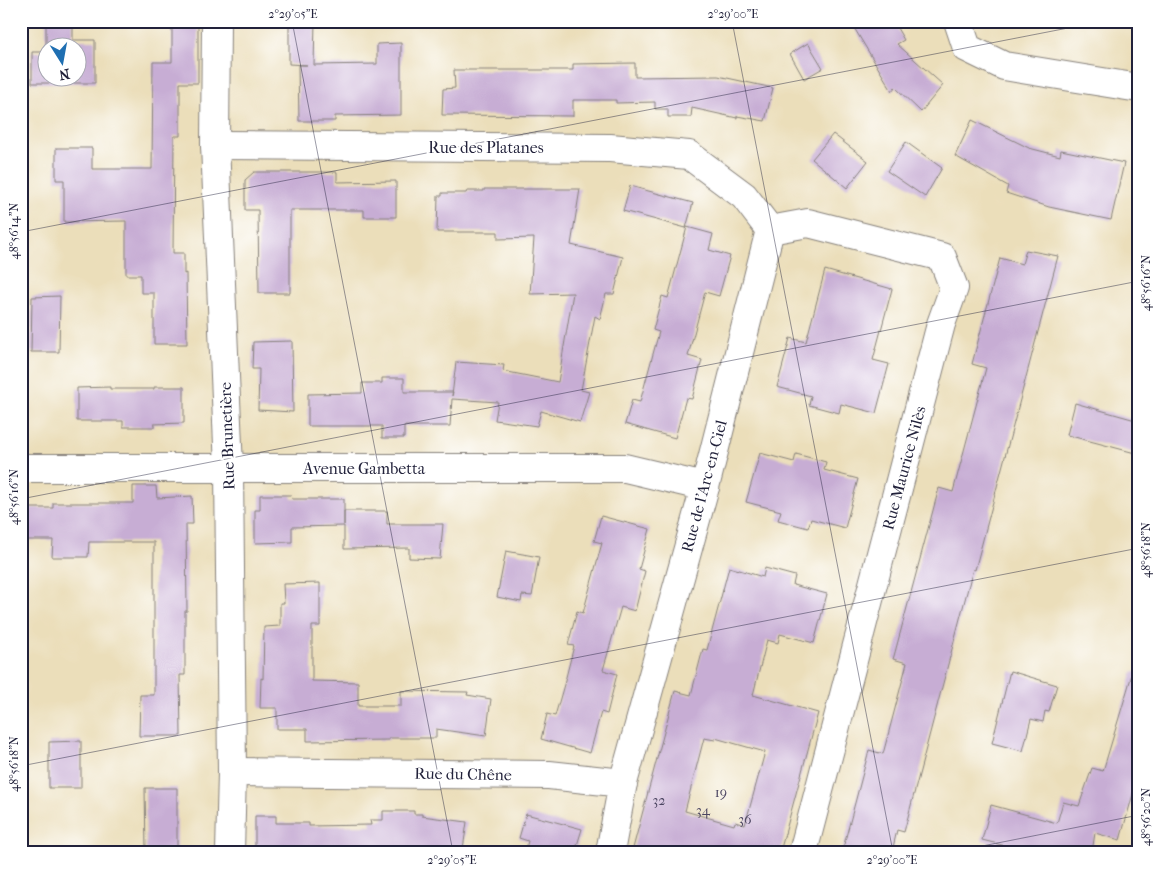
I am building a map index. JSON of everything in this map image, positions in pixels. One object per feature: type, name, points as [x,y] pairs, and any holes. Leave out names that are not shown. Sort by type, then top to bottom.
[{"type":"street","name":"Rue Brunetière","points":[[216,21],[215,145],[229,468],[232,772],[230,852]]},
{"type":"street","points":[[958,21],[967,48],[1004,66],[1139,88]]},
{"type":"street","name":"Rue des Platanes","points":[[215,145],[610,148],[689,155],[744,196],[770,230]]},
{"type":"street","name":"Rue Maurice Nilès","points":[[770,230],[808,223],[942,257],[954,288],[941,324],[803,852]]},
{"type":"street","name":"Rue de l'Arc-en-Ciel","points":[[623,782],[705,488],[770,230]]},
{"type":"street","name":"Avenue Gambetta","points":[[21,468],[625,468],[705,488]]},
{"type":"street","name":"Rue du Chêne","points":[[232,772],[550,775],[623,782]]},
{"type":"street","points":[[610,852],[623,782]]},
{"type":"building","points":[[46,21],[73,21],[73,38],[46,38]]},
{"type":"building","points":[[172,21],[198,21],[198,83],[180,83],[180,136],[174,136],[173,253],[184,253],[187,344],[154,344],[154,293],[141,293],[141,275],[126,275],[126,221],[64,222],[64,180],[56,180],[56,148],[92,148],[92,169],[152,169],[153,62],[172,62]]},
{"type":"building","points":[[289,21],[315,21],[314,65],[377,64],[377,44],[401,43],[401,115],[335,116],[335,121],[299,121],[298,65],[307,65],[289,64]]},
{"type":"building","points":[[850,21],[893,21],[904,40],[897,44],[943,85],[921,112],[895,87],[892,91]]},
{"type":"building","points":[[88,40],[95,40],[95,83],[88,83]]},
{"type":"building","points":[[808,43],[823,68],[804,79],[790,54]]},
{"type":"building","points":[[32,52],[38,52],[38,83],[32,83]]},
{"type":"building","points":[[635,63],[635,77],[718,76],[773,88],[765,121],[737,116],[737,118],[692,108],[691,117],[668,117],[668,109],[655,109],[655,102],[616,103],[616,100],[573,100],[573,116],[442,115],[443,89],[455,88],[454,70],[573,70],[573,64]]},
{"type":"building","points":[[972,120],[1029,148],[1060,156],[1061,150],[1124,163],[1111,220],[1049,207],[1006,193],[1008,186],[955,156]]},
{"type":"building","points":[[833,134],[868,161],[847,188],[812,159]]},
{"type":"building","points":[[906,142],[942,168],[925,197],[887,171]]},
{"type":"building","points":[[254,172],[337,172],[337,182],[396,181],[396,217],[364,217],[364,210],[290,210],[290,293],[259,293],[258,210],[245,210],[245,180]]},
{"type":"building","points":[[630,186],[693,203],[686,228],[623,211]]},
{"type":"building","points":[[484,189],[580,189],[571,245],[623,257],[614,294],[606,294],[600,319],[595,316],[581,390],[589,392],[580,422],[541,411],[537,426],[495,420],[498,402],[452,399],[450,426],[404,426],[404,438],[382,438],[382,426],[308,426],[308,394],[362,393],[362,383],[382,383],[382,378],[404,378],[404,392],[452,392],[456,362],[504,365],[503,371],[558,382],[573,293],[530,294],[534,238],[498,239],[498,232],[437,232],[438,196],[442,196],[442,193],[466,193],[467,191],[484,191]]},
{"type":"building","points":[[687,227],[713,234],[709,250],[730,256],[719,296],[705,292],[688,356],[702,360],[692,399],[686,398],[675,438],[625,424],[632,400],[640,402],[659,332],[653,330],[662,296],[668,298]]},
{"type":"building","points":[[1026,250],[1058,256],[904,832],[897,830],[892,852],[842,852],[869,750],[883,754],[907,663],[893,659],[939,488],[953,492],[986,368],[972,364],[1000,258],[1022,264]]},
{"type":"building","points":[[825,270],[892,289],[873,360],[889,364],[876,413],[841,404],[839,413],[809,405],[811,396],[777,387],[790,338],[806,342]]},
{"type":"building","points":[[60,296],[59,352],[31,352],[32,297]]},
{"type":"building","points":[[292,341],[293,412],[258,410],[259,369],[252,369],[253,342]]},
{"type":"building","points":[[110,387],[110,389],[154,389],[154,387],[184,387],[184,423],[154,424],[154,427],[123,427],[123,421],[77,421],[77,388]]},
{"type":"building","points":[[1075,403],[1139,421],[1139,454],[1067,435]]},
{"type":"building","points":[[760,453],[794,462],[796,454],[826,462],[824,470],[858,479],[845,528],[811,519],[808,528],[778,520],[781,511],[746,502]]},
{"type":"building","points":[[133,486],[156,486],[157,498],[192,496],[193,524],[186,524],[187,611],[185,611],[185,675],[180,675],[181,736],[139,736],[140,695],[154,695],[154,542],[89,542],[88,557],[52,557],[53,540],[21,540],[21,508],[53,508],[53,503],[133,503]]},
{"type":"building","points":[[260,495],[291,495],[292,499],[344,499],[344,511],[387,511],[387,524],[443,524],[440,559],[409,558],[409,548],[344,549],[344,526],[292,527],[292,542],[255,543],[255,510],[260,510]]},
{"type":"building","points":[[601,516],[650,529],[639,569],[645,571],[635,611],[621,607],[603,670],[617,674],[607,714],[601,712],[590,753],[541,739],[547,714],[555,716],[565,681],[574,646],[568,645],[577,611],[583,613],[602,543],[594,541]]},
{"type":"building","points":[[506,551],[539,557],[532,596],[522,595],[521,602],[497,597]]},
{"type":"building","points":[[729,567],[763,577],[765,568],[795,576],[793,585],[827,594],[814,643],[780,634],[778,643],[767,640],[753,695],[818,713],[780,852],[632,852],[675,691],[691,695],[703,649],[707,650]],"holes":[[[704,738],[715,740],[715,738],[765,752],[745,825],[735,822],[734,825],[685,811]]]},
{"type":"building","points":[[320,583],[320,626],[312,626],[312,681],[358,682],[358,706],[401,706],[401,691],[468,692],[467,695],[491,699],[486,736],[436,729],[436,738],[307,741],[307,729],[277,729],[277,708],[260,708],[261,678],[263,679],[264,627],[280,626],[280,603],[284,603],[283,584]]},
{"type":"building","points":[[1010,671],[1057,685],[1049,712],[1045,711],[1043,722],[1031,719],[1023,751],[992,743]]},
{"type":"building","points":[[1133,671],[1139,672],[1139,773],[1120,840],[1095,833],[1092,852],[1004,852],[1006,846],[982,840],[991,805],[1057,823],[1063,802],[1079,806],[1092,768],[1103,771]]},
{"type":"building","points":[[81,741],[81,788],[49,788],[49,742]]},
{"type":"building","points":[[145,788],[177,788],[177,852],[146,852]]},
{"type":"building","points":[[383,811],[414,811],[414,814],[422,814],[422,816],[467,822],[463,849],[449,847],[448,852],[255,851],[255,816],[276,816],[276,823],[309,823],[309,826],[371,825],[370,820],[383,820]]},
{"type":"building","points":[[526,814],[582,829],[575,852],[525,852],[528,841],[519,838]]}]
